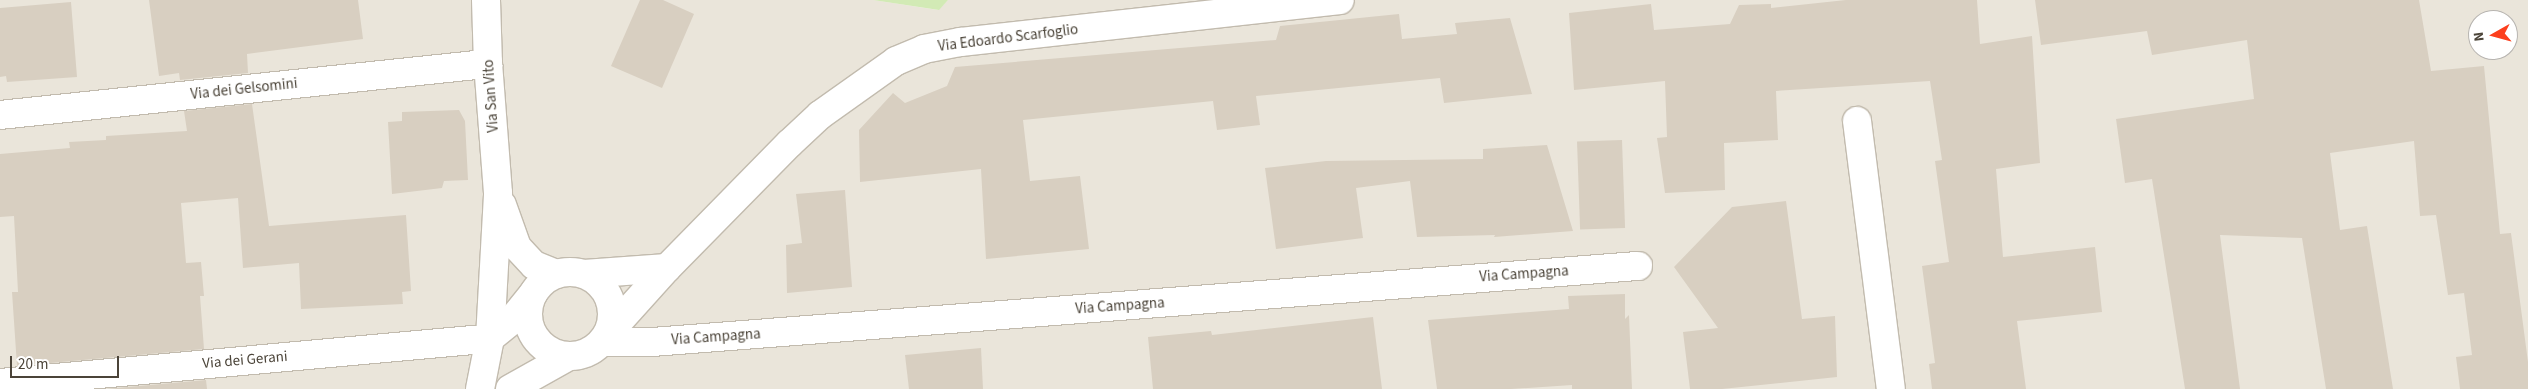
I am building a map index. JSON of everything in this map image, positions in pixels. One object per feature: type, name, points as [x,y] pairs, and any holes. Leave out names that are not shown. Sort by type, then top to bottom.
[{"type":"street","name":"Via San Vito","points":[[480,389],[490,338],[498,193],[488,64],[486,0]]},
{"type":"street","name":"Via Edoardo Scarfoglio","points":[[606,336],[667,268],[820,115],[896,61],[924,49],[961,42],[1340,0]]},
{"type":"street","name":"Via dei Gelsomini","points":[[0,115],[488,64]]},
{"type":"street","points":[[1857,121],[1891,389]]},
{"type":"street","name":"Via San Vito","points":[[498,193],[517,247],[534,265],[556,274]]},
{"type":"street","name":"Via Campagna","points":[[606,336],[652,342],[1638,266]]},
{"type":"street","points":[[490,338],[543,282],[556,274],[570,272],[584,274],[667,268]]},
{"type":"street","points":[[493,281],[529,307],[529,322],[534,335],[543,347],[554,354],[567,357],[580,356],[592,350],[606,336],[613,318],[612,304],[607,292],[598,281],[584,274]]},
{"type":"street","name":"Via dei Gerani","points":[[0,383],[490,338]]},
{"type":"street","points":[[510,389],[567,357]]},
{"type":"shaded area","points":[[0,0],[873,0],[938,10],[948,0],[2528,0],[2528,389],[0,389]]},
{"type":"green space","points":[[873,0],[948,0],[939,10]]},
{"type":"building","points":[[149,0],[358,0],[363,39],[247,54],[248,73],[180,80],[179,73],[159,76]]},
{"type":"building","points":[[640,0],[663,0],[694,14],[662,88],[611,66]]},
{"type":"building","points":[[1846,0],[1977,0],[1980,44],[2032,36],[2040,163],[1996,169],[2003,257],[2095,247],[2102,312],[2017,321],[2026,389],[1932,389],[1929,364],[1935,363],[1922,266],[1949,262],[1935,161],[1942,160],[1930,81],[1776,91],[1778,140],[1724,143],[1725,190],[1665,193],[1657,138],[1667,137],[1665,81],[1574,90],[1569,13],[1651,4],[1654,30],[1730,24],[1739,5],[1771,4],[1771,8]]},
{"type":"building","points":[[2035,0],[2419,0],[2431,71],[2484,66],[2500,234],[2511,233],[2528,362],[2528,389],[2460,389],[2456,357],[2472,355],[2464,293],[2448,295],[2436,215],[2420,216],[2414,141],[2330,153],[2340,230],[2367,226],[2393,389],[2326,389],[2302,238],[2220,235],[2240,389],[2185,389],[2152,179],[2125,183],[2116,119],[2254,99],[2247,40],[2152,55],[2147,31],[2041,45]]},
{"type":"building","points":[[71,2],[77,77],[7,82],[6,76],[0,77],[0,8]]},
{"type":"building","points":[[1399,14],[1402,39],[1457,34],[1455,23],[1510,18],[1532,94],[1444,103],[1440,78],[1256,96],[1260,125],[1217,130],[1213,101],[1023,120],[1030,181],[1080,176],[1089,249],[986,259],[981,169],[860,182],[859,130],[893,93],[905,103],[947,86],[955,67],[1276,40],[1280,26]]},
{"type":"building","points":[[252,104],[269,226],[406,215],[411,291],[402,292],[403,304],[301,309],[299,263],[243,268],[238,198],[181,203],[186,263],[201,262],[204,296],[200,296],[204,349],[17,366],[12,292],[18,292],[14,216],[0,217],[0,154],[70,148],[69,142],[106,140],[106,136],[187,131],[184,111]]},
{"type":"building","points":[[459,110],[465,121],[468,180],[444,181],[442,188],[392,194],[388,122],[402,121],[402,112]]},
{"type":"building","points":[[1622,140],[1625,228],[1580,230],[1577,142]]},
{"type":"building","points":[[1547,145],[1573,231],[1494,237],[1495,235],[1417,237],[1410,181],[1356,188],[1363,238],[1276,249],[1265,168],[1326,161],[1483,159],[1483,149]]},
{"type":"building","points":[[845,190],[852,287],[787,293],[786,245],[802,243],[796,194]]},
{"type":"building","points":[[1786,201],[1802,319],[1835,316],[1837,377],[1722,389],[1690,389],[1683,332],[1718,328],[1674,267],[1732,207]]},
{"type":"building","points":[[1625,294],[1625,319],[1629,315],[1632,389],[1572,389],[1572,385],[1511,389],[1437,389],[1428,320],[1569,309],[1568,296]]},
{"type":"building","points":[[1373,317],[1382,389],[1153,389],[1148,337],[1211,331],[1212,335]]},
{"type":"building","points":[[981,348],[983,389],[909,389],[905,355]]},
{"type":"building","points":[[206,380],[207,389],[106,389]]}]
